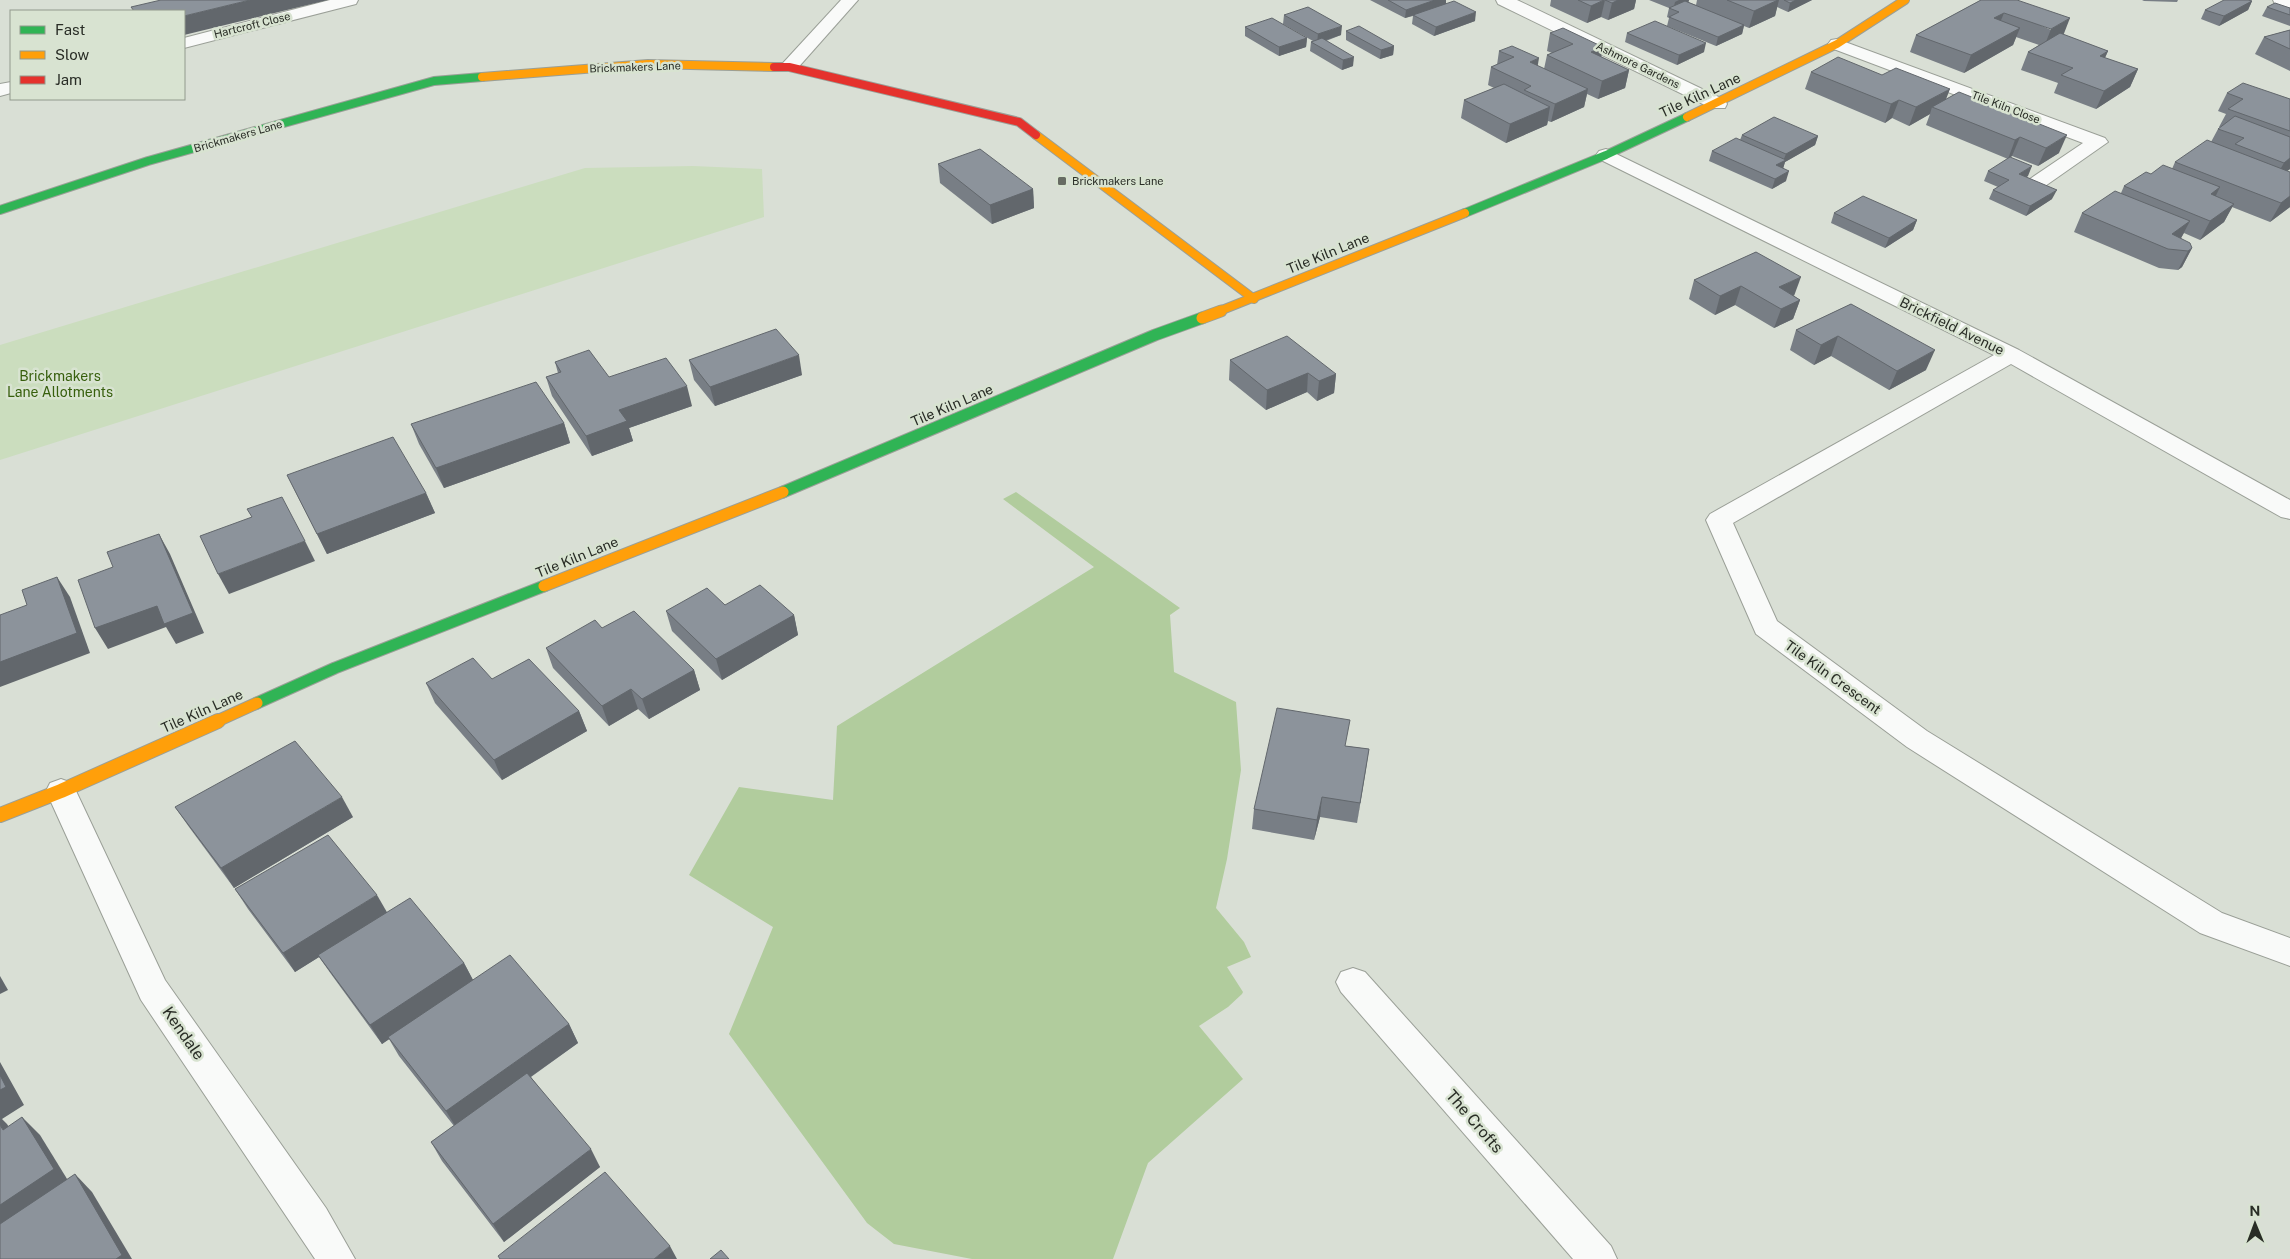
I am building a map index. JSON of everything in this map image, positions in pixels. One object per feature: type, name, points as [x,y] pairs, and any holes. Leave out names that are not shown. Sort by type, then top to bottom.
[{"type":"street","name":"Hartcroft Close","points":[[185,43],[350,0]]},
{"type":"street","points":[[789,67],[850,0]]},
{"type":"street","name":"Ashmore Gardens","points":[[1504,0],[1718,104]]},
{"type":"street","name":"Tile Kiln Lane","points":[[0,815],[61,791],[336,668],[833,472],[1156,335],[1254,300],[1606,155],[1718,104],[1837,44],[1905,0]]},
{"type":"street","points":[[2281,0],[2290,3]]},
{"type":"street","name":"Tile Kiln Close","points":[[1837,44],[2098,142],[2031,187]]},
{"type":"street","name":"Brickmakers Lane","points":[[0,210],[148,161],[434,81],[648,64],[789,67],[1019,122],[1254,300]]},
{"type":"street","name":"Brickfield Avenue","points":[[1606,155],[2011,355],[2290,511]]},
{"type":"street","name":"Tile Kiln Crescent","points":[[2011,355],[1719,520],[1766,628],[1917,739],[2211,923],[2290,952]]},
{"type":"street","name":"Kendale","points":[[61,791],[154,990],[313,1221],[336,1259]]},
{"type":"street","name":"The Crofts","points":[[1353,982],[1598,1259]]},
{"type":"green space","name":"Brickmakers Lane Allotments","points":[[693,166],[762,169],[764,217],[0,460],[0,345],[585,168]]},
{"type":"green space","points":[[1016,492],[1180,608],[1170,615],[1174,672],[1236,702],[1241,770],[1227,859],[1216,908],[1244,942],[1251,957],[1227,967],[1243,992],[1242,994],[1228,1007],[1199,1026],[1243,1079],[1148,1163],[1113,1259],[972,1259],[894,1244],[867,1223],[729,1034],[773,927],[689,875],[739,787],[833,800],[837,726],[1094,567],[1003,499]]},
{"type":"building","points":[[161,0],[250,0],[185,16],[185,10],[133,10],[131,7]]},
{"type":"building","points":[[1388,0],[1435,0],[1406,10]]},
{"type":"building","points":[[1578,0],[1604,0],[1591,6]]},
{"type":"building","points":[[1605,0],[1618,0],[1612,3]]},
{"type":"building","points":[[1727,0],[1778,0],[1754,11]]},
{"type":"building","points":[[1784,0],[1796,0],[1790,3]]},
{"type":"building","points":[[1981,0],[2017,0],[2070,18],[2051,29],[2004,13],[1994,18],[2020,28],[1971,55],[1916,35]]},
{"type":"building","points":[[2224,0],[2252,1],[2224,16],[2205,10]]},
{"type":"building","points":[[1454,1],[1476,12],[1436,27],[1413,15]]},
{"type":"building","points":[[1685,1],[1744,25],[1718,37],[1669,17],[1679,12],[1669,8]]},
{"type":"building","points":[[2275,3],[2290,8],[2290,15],[2267,7]]},
{"type":"building","points":[[1308,7],[1342,26],[1318,34],[1284,15]]},
{"type":"building","points":[[1272,18],[1307,38],[1279,47],[1245,27]]},
{"type":"building","points":[[1655,21],[1706,43],[1679,55],[1627,33]]},
{"type":"building","points":[[1359,26],[1394,46],[1381,50],[1346,31]]},
{"type":"building","points":[[1563,28],[1603,47],[1591,52],[1629,70],[1602,81],[1547,55],[1573,44],[1550,33]]},
{"type":"building","points":[[2290,30],[2290,49],[2264,37]]},
{"type":"building","points":[[2060,33],[2108,51],[2100,56],[2138,69],[2104,91],[2061,75],[2073,68],[2028,52]]},
{"type":"building","points":[[1322,38],[1354,57],[1343,60],[1311,42]]},
{"type":"building","points":[[1512,46],[1539,58],[1530,62],[1588,89],[1555,104],[1524,90],[1531,86],[1491,67],[1514,57],[1499,51]]},
{"type":"building","points":[[1838,57],[1882,75],[1896,68],[1950,89],[1916,107],[1899,100],[1891,104],[1811,72]]},
{"type":"building","points":[[2243,83],[2290,99],[2290,131],[2228,109],[2243,99],[2227,93]]},
{"type":"building","points":[[1504,84],[1550,107],[1510,124],[1464,100]]},
{"type":"building","points":[[1959,92],[2067,135],[2046,148],[2020,137],[2015,140],[1932,107]]},
{"type":"building","points":[[2235,116],[2290,137],[2290,158],[2284,163],[2235,144],[2244,138],[2218,129]]},
{"type":"building","points":[[1774,117],[1818,136],[1786,154],[1742,135]]},
{"type":"building","points":[[1736,138],[1786,160],[1776,165],[1789,171],[1775,179],[1712,151]]},
{"type":"building","points":[[2207,140],[2290,172],[2290,196],[2281,203],[2175,162]]},
{"type":"building","points":[[980,149],[1033,189],[990,205],[938,164]]},
{"type":"building","points":[[2010,157],[2032,166],[2019,174],[2057,190],[2030,206],[1993,190],[2009,180],[1988,171]]},
{"type":"building","points":[[2163,165],[2220,187],[2211,194],[2234,204],[2210,221],[2124,186],[2146,172],[2151,174]]},
{"type":"building","points":[[2115,191],[2190,221],[2172,234],[2190,243],[2192,248],[2188,251],[2168,249],[2082,213]]},
{"type":"building","points":[[1863,196],[1917,220],[1889,238],[1834,213]]},
{"type":"building","points":[[1756,252],[1801,277],[1779,287],[1800,300],[1781,309],[1741,286],[1720,296],[1694,280]]},
{"type":"building","points":[[1851,304],[1935,350],[1897,371],[1838,336],[1821,345],[1796,330]]},
{"type":"building","points":[[776,329],[799,355],[710,387],[689,360]]},
{"type":"building","points":[[1287,336],[1336,374],[1319,381],[1308,373],[1267,390],[1230,360]]},
{"type":"building","points":[[589,350],[609,377],[666,358],[687,386],[619,410],[627,421],[586,436],[546,377],[561,372],[555,362]]},
{"type":"building","points":[[536,382],[564,423],[436,468],[411,424]]},
{"type":"building","points":[[393,437],[426,493],[317,534],[287,475]]},
{"type":"building","points":[[282,497],[305,541],[218,574],[200,536],[252,517],[247,509]]},
{"type":"building","points":[[159,534],[193,613],[164,624],[157,606],[95,628],[78,580],[113,567],[107,552]]},
{"type":"building","points":[[57,577],[77,633],[0,662],[0,615],[27,605],[22,590]]},
{"type":"building","points":[[760,585],[794,615],[716,659],[666,611],[707,588],[725,605]]},
{"type":"building","points":[[634,611],[694,670],[642,699],[631,689],[602,706],[546,648],[595,620],[602,628]]},
{"type":"building","points":[[473,658],[492,679],[529,659],[579,711],[494,760],[426,683]]},
{"type":"building","points":[[1277,708],[1350,720],[1345,746],[1369,749],[1360,803],[1322,797],[1317,820],[1254,809]]},
{"type":"building","points":[[295,741],[342,797],[221,868],[175,807]]},
{"type":"building","points":[[328,835],[377,895],[283,953],[235,889]]},
{"type":"building","points":[[410,898],[464,963],[370,1025],[318,955]]},
{"type":"building","points":[[510,955],[569,1024],[446,1111],[388,1037]]},
{"type":"building","points":[[527,1073],[591,1149],[493,1224],[431,1142]]},
{"type":"building","points":[[0,1075],[6,1087],[0,1090]]},
{"type":"building","points":[[22,1117],[54,1169],[0,1205],[0,1125],[3,1130]]},
{"type":"building","points":[[605,1172],[670,1246],[654,1259],[500,1259],[498,1256]]},
{"type":"building","points":[[75,1174],[122,1255],[116,1259],[0,1259],[0,1224]]},
{"type":"building","points":[[721,1250],[729,1259],[710,1259]]},
{"type":"traffic: fast","points":[[0,210],[148,161],[434,81],[482,77]]},
{"type":"traffic: fast","points":[[1465,213],[1606,155],[1687,117]]},
{"type":"traffic: fast","points":[[783,492],[1155,335],[1202,318]]},
{"type":"traffic: fast","points":[[257,703],[335,668],[544,586]]},
{"type":"traffic: slow","points":[[1687,117],[1837,44],[1905,0]]},
{"type":"traffic: slow","points":[[482,77],[648,64],[774,67]]},
{"type":"traffic: slow","points":[[1036,135],[1254,299]]},
{"type":"traffic: slow","points":[[1202,318],[1254,299],[1465,213]]},
{"type":"traffic: slow","points":[[544,586],[783,492]]},
{"type":"traffic: slow","points":[[0,815],[61,791],[257,703]]},
{"type":"traffic: jam","points":[[774,67],[789,67],[1019,122],[1036,135]]},
{"type":"place","name":"Brickmakers Lane","points":[[1062,181]]}]
